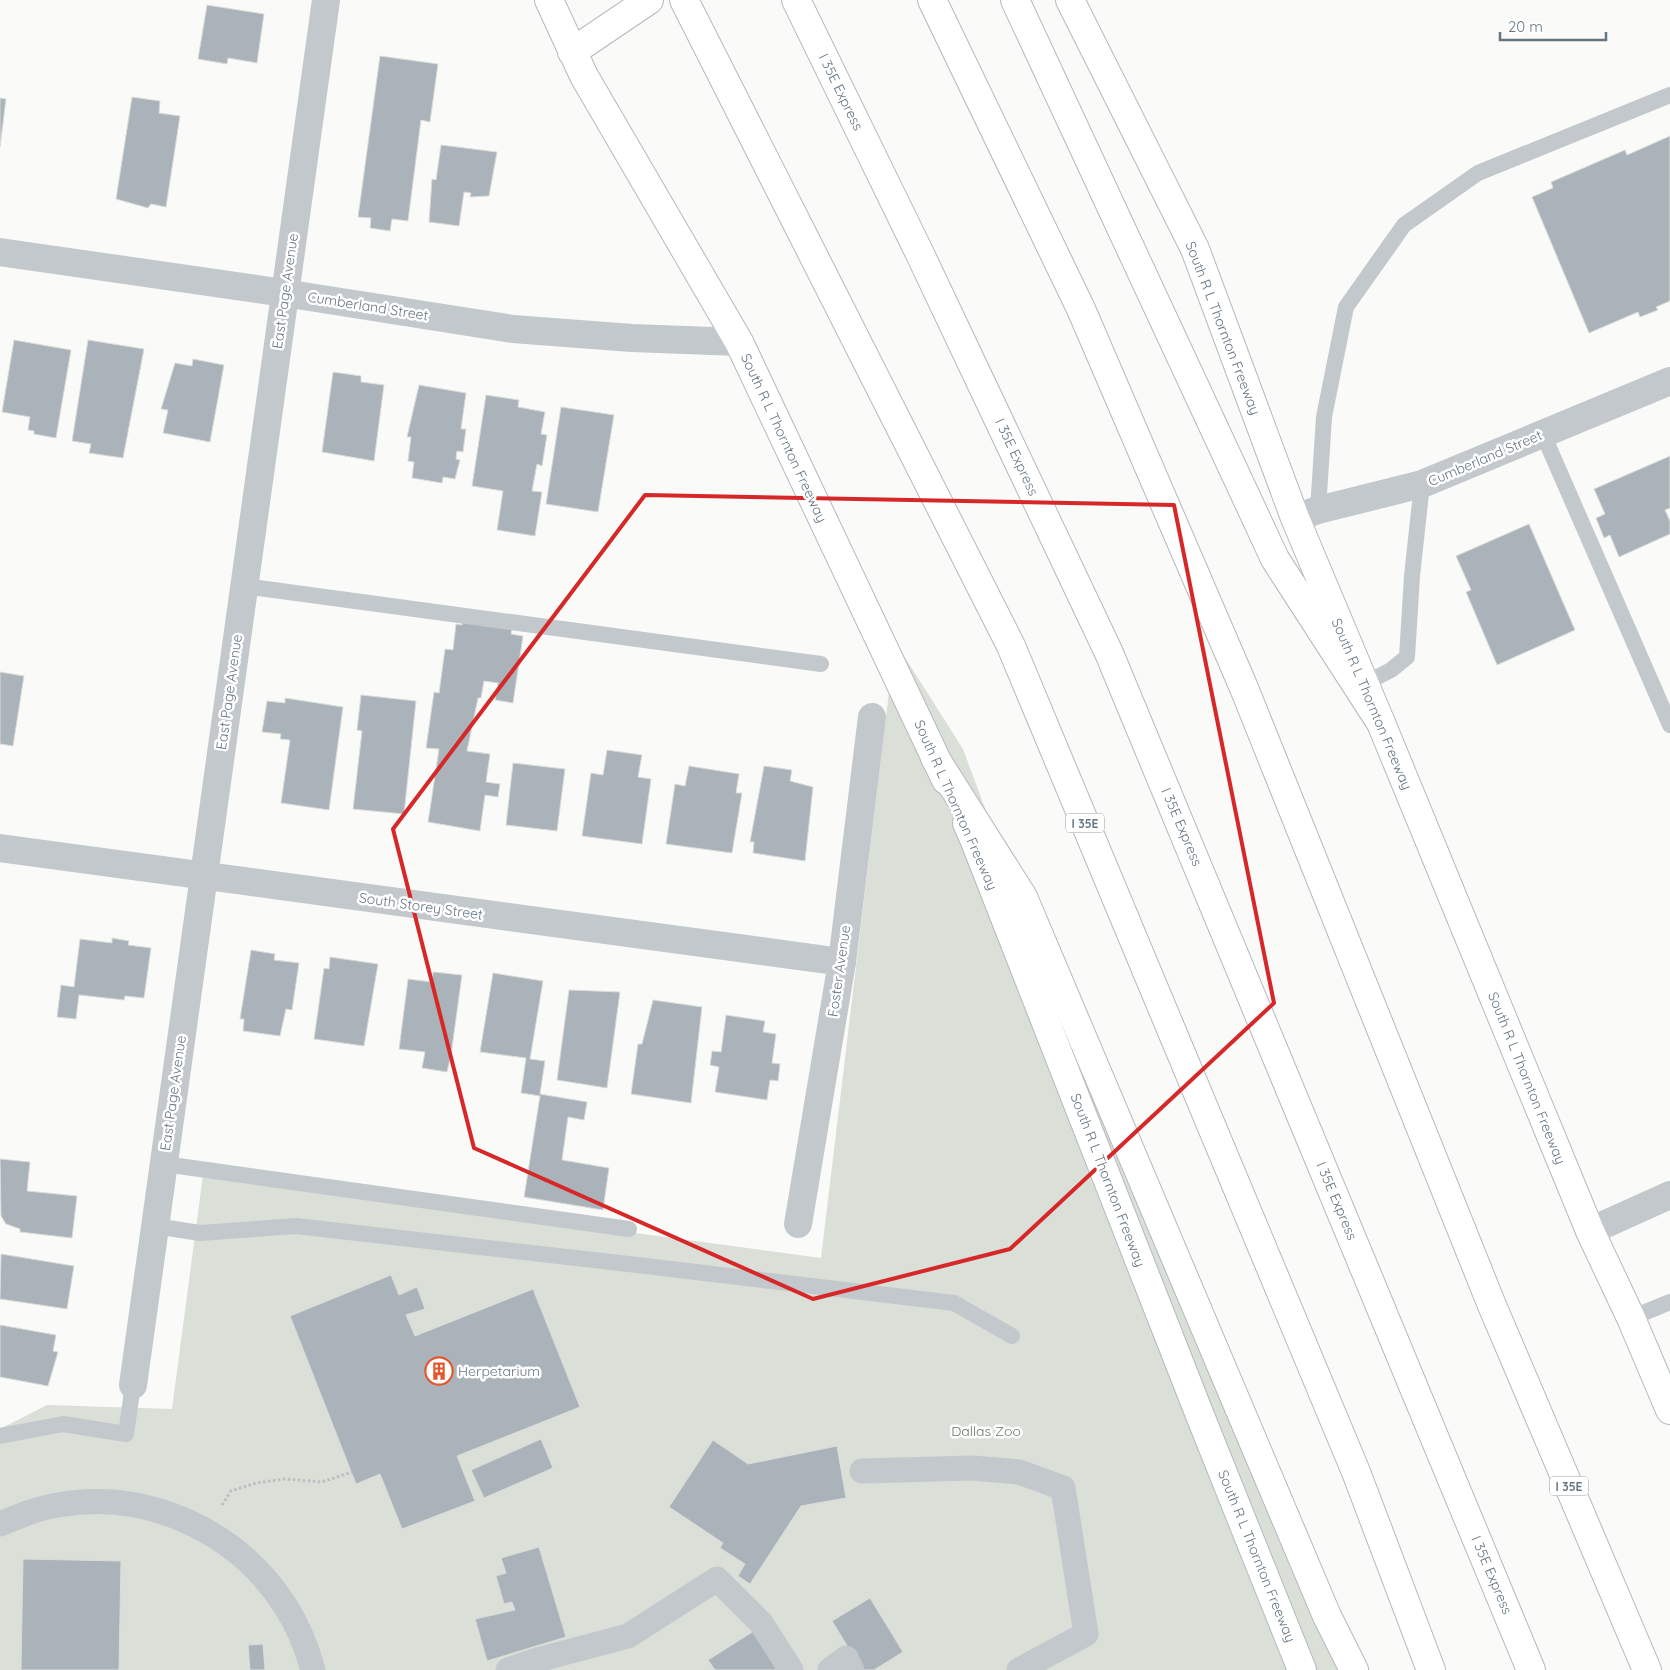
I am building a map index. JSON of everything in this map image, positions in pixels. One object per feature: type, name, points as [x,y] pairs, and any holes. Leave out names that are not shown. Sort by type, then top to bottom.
[{"type":"main road","name":"South R L Thornton Freeway","points":[[549,0],[584,76],[739,342],[974,839],[1302,1670]]},
{"type":"main road","points":[[572,52],[649,0]]},
{"type":"main road","name":"I 35E","points":[[684,0],[1011,646],[1356,1472],[1431,1670]]},
{"type":"main road","name":"I 35E Express","points":[[796,0],[920,254],[1110,653],[1531,1670]]},
{"type":"main road","name":"I 35E","points":[[932,0],[1081,309],[1244,688],[1487,1294],[1647,1670]]},
{"type":"main road","points":[[1014,0],[1276,559],[1381,723]]},
{"type":"main road","name":"South R L Thornton Freeway","points":[[1070,0],[1195,249],[1307,514],[1364,684],[1590,1232],[1631,1318],[1670,1410]]},
{"type":"main road","points":[[936,758],[1022,896],[1327,1616],[1354,1670]]},
{"type":"street","name":"East Page Avenue","points":[[133,1384],[326,0]]},
{"type":"street","name":"Cumberland Street","points":[[0,252],[284,293],[512,329],[632,338],[739,342]]},
{"type":"street","name":"Cumberland Street","points":[[1307,514],[1422,484],[1670,381]]},
{"type":"street","name":"Foster Avenue","points":[[798,1224],[842,962],[872,717]]},
{"type":"street","name":"South Storey Street","points":[[0,848],[842,962]]},
{"type":"street","points":[[1590,1232],[1670,1195]]},
{"type":"street","points":[[862,1471],[972,1468],[1019,1472],[1063,1488],[1086,1634],[1019,1670]]},
{"type":"street","points":[[0,1524],[25,1514],[57,1505],[90,1502],[123,1503],[156,1509],[188,1521],[217,1536],[244,1557],[267,1580],[287,1608],[302,1638],[313,1670]]},
{"type":"street","points":[[508,1670],[628,1636],[717,1579],[761,1624],[792,1670]]},
{"type":"lane","points":[[1307,514],[1346,307],[1404,224],[1478,173],[1670,95]]},
{"type":"lane","points":[[1543,434],[1670,725]]},
{"type":"lane","points":[[1364,684],[1391,670],[1407,657],[1412,576],[1422,484]]},
{"type":"lane","points":[[244,586],[821,664]]},
{"type":"lane","points":[[164,1164],[629,1229]]},
{"type":"lane","points":[[155,1226],[200,1233],[296,1226],[954,1303],[1012,1336]]},
{"type":"lane","points":[[1631,1318],[1670,1302]]},
{"type":"lane","points":[[0,1436],[63,1424],[126,1434],[133,1384]]},
{"type":"path","points":[[205,1530],[231,1492],[256,1483],[285,1480],[322,1482],[352,1472]]},
{"type":"highlighted area","points":[[645,495],[1174,505],[1274,1003],[1010,1249],[813,1299],[474,1148],[393,829]]},
{"type":"green space","name":"Dallas Zoo","points":[[895,642],[963,749],[1079,1061],[1359,1670],[0,1670],[0,1429],[47,1405],[172,1409],[203,1175],[821,1258]]},
{"type":"building","points":[[207,5],[264,14],[257,63],[228,58],[227,64],[198,59]]},
{"type":"building","points":[[380,56],[438,64],[430,122],[421,120],[408,221],[392,219],[390,231],[370,228],[371,218],[358,217]]},
{"type":"building","points":[[132,97],[160,101],[159,113],[180,116],[166,207],[151,204],[148,208],[116,199]]},
{"type":"building","points":[[0,98],[6,99],[0,147]]},
{"type":"building","points":[[1670,136],[1670,301],[1656,307],[1658,310],[1640,317],[1638,312],[1589,333],[1532,197],[1553,188],[1551,182],[1625,150],[1627,155]]},
{"type":"building","points":[[441,145],[497,152],[489,196],[470,197],[471,193],[464,192],[459,226],[429,222],[432,179],[436,180]]},
{"type":"building","points":[[14,340],[71,350],[56,438],[34,434],[34,431],[28,430],[30,417],[2,412]]},
{"type":"building","points":[[88,340],[144,349],[123,458],[89,453],[91,444],[72,441]]},
{"type":"building","points":[[193,359],[224,365],[210,442],[163,433],[168,410],[161,409],[175,363],[192,366]]},
{"type":"building","points":[[333,372],[361,376],[361,382],[384,385],[374,461],[322,452]]},
{"type":"building","points":[[419,385],[466,393],[461,429],[466,429],[463,452],[457,451],[456,459],[460,460],[455,479],[443,477],[442,483],[412,478],[414,462],[408,461],[411,437],[407,437]]},
{"type":"building","points":[[486,395],[519,400],[518,407],[545,412],[541,434],[547,435],[542,466],[537,464],[532,491],[542,492],[535,536],[497,530],[503,491],[472,486]]},
{"type":"building","points":[[561,407],[614,415],[598,512],[546,504]]},
{"type":"building","points":[[1670,456],[1670,508],[1665,510],[1670,521],[1670,534],[1619,557],[1610,535],[1604,538],[1596,518],[1605,514],[1594,489]]},
{"type":"building","points":[[1529,524],[1575,630],[1497,665],[1466,592],[1471,590],[1456,556]]},
{"type":"building","points":[[462,622],[512,629],[511,634],[523,636],[513,703],[495,700],[498,683],[484,681],[481,698],[478,698],[467,751],[490,754],[486,782],[500,784],[498,797],[485,795],[480,831],[428,822],[439,749],[426,748],[434,692],[439,693],[445,649],[453,650],[456,624],[462,625]]},
{"type":"building","points":[[0,672],[24,676],[13,746],[0,744]]},
{"type":"building","points":[[361,695],[416,701],[404,814],[353,809],[362,731],[357,730]]},
{"type":"building","points":[[285,698],[343,707],[329,810],[281,803],[290,740],[280,739],[281,734],[262,732],[267,701],[285,703]]},
{"type":"building","points":[[607,750],[642,755],[638,777],[651,779],[642,844],[582,836],[591,773],[603,775]]},
{"type":"building","points":[[513,763],[565,769],[557,831],[506,825]]},
{"type":"building","points":[[689,766],[739,774],[736,793],[742,793],[732,853],[666,844],[675,784],[685,786]]},
{"type":"building","points":[[764,766],[792,770],[790,781],[813,787],[805,861],[753,853],[754,842],[750,842]]},
{"type":"building","points":[[112,938],[129,941],[128,945],[151,948],[144,998],[125,996],[124,1000],[79,995],[76,1019],[57,1017],[61,985],[74,987],[80,939],[112,943]]},
{"type":"building","points":[[251,950],[275,954],[274,960],[299,963],[292,1010],[286,1009],[280,1036],[243,1031],[244,1019],[240,1019]]},
{"type":"building","points":[[330,957],[378,964],[364,1046],[314,1039],[324,968],[329,969]]},
{"type":"building","points":[[433,972],[462,975],[447,1072],[422,1068],[425,1052],[399,1049],[408,979],[432,982]]},
{"type":"building","points":[[493,973],[543,981],[530,1059],[545,1061],[540,1094],[587,1102],[584,1120],[568,1117],[562,1160],[609,1168],[603,1210],[524,1197],[540,1096],[521,1093],[526,1058],[480,1052]]},
{"type":"building","points":[[569,990],[620,992],[607,1088],[557,1080]]},
{"type":"building","points":[[653,1000],[702,1007],[691,1103],[631,1094],[638,1044],[642,1044]]},
{"type":"building","points":[[726,1015],[765,1021],[763,1032],[776,1034],[772,1063],[780,1064],[778,1081],[770,1080],[767,1100],[715,1092],[719,1067],[710,1065],[712,1051],[721,1052]]},
{"type":"building","points":[[0,1159],[30,1162],[27,1191],[77,1196],[72,1238],[20,1232],[20,1229],[6,1224],[1,1216]]},
{"type":"building","points":[[1,1254],[74,1266],[67,1309],[0,1299]]},
{"type":"building","name":"Herpetarium","points":[[391,1275],[399,1295],[417,1287],[425,1309],[406,1315],[415,1336],[533,1289],[580,1407],[457,1456],[475,1501],[402,1529],[380,1474],[356,1484],[290,1316]]},
{"type":"building","points":[[0,1325],[56,1335],[53,1351],[58,1352],[48,1386],[0,1377]]},
{"type":"building","points":[[541,1439],[553,1468],[484,1498],[471,1470]]},
{"type":"building","points":[[713,1440],[748,1464],[837,1446],[846,1498],[801,1506],[750,1584],[738,1576],[745,1564],[720,1548],[723,1543],[669,1507]]},
{"type":"building","points":[[539,1547],[566,1637],[487,1661],[475,1619],[515,1610],[512,1602],[504,1604],[496,1576],[506,1573],[501,1558]]},
{"type":"building","points":[[23,1559],[121,1561],[119,1670],[21,1670]]},
{"type":"building","points":[[870,1598],[903,1652],[874,1670],[862,1670],[832,1621]]},
{"type":"building","points":[[757,1629],[784,1670],[715,1670],[708,1660]]},
{"type":"building","points":[[263,1644],[265,1670],[250,1670],[248,1645]]},
{"type":"place","name":"Herpetarium","points":[[439,1371]]}]
